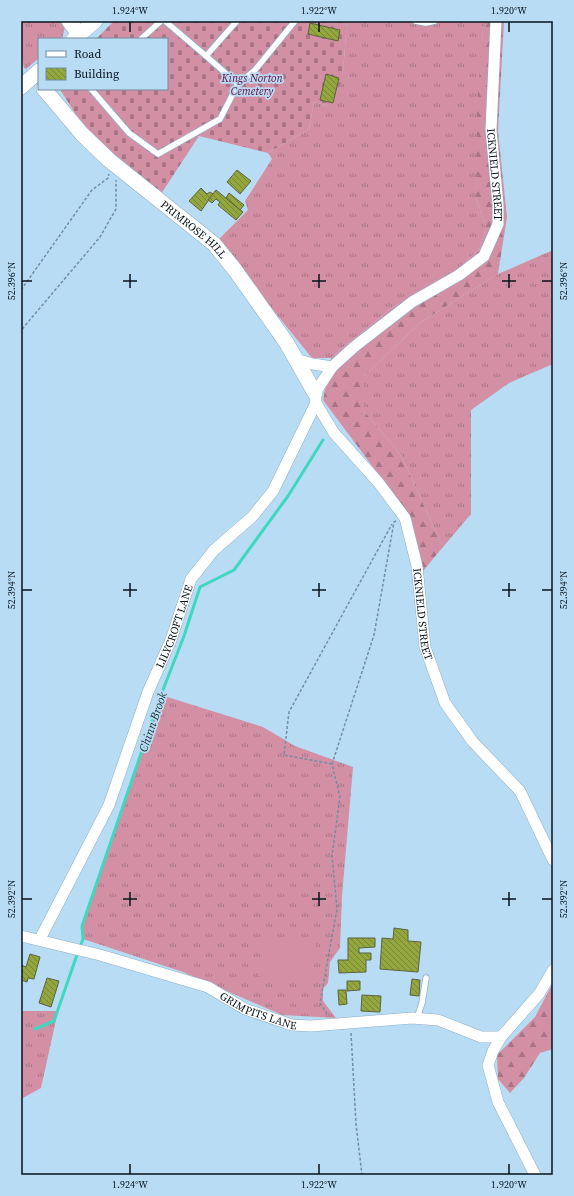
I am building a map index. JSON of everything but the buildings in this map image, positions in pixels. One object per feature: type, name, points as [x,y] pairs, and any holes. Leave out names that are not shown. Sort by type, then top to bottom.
[{"type":"street","points":[[69,21],[77,36],[95,21]]},
{"type":"street","name":"ICKNIELD STREET","points":[[496,21],[491,130],[498,205],[498,224],[484,256],[459,275],[412,302],[332,367],[315,398],[334,433],[378,482],[405,518],[417,566],[425,647],[445,703],[473,742],[520,791],[553,860]]},
{"type":"street","points":[[21,87],[37,76]]},
{"type":"street","name":"PRIMROSE HILL","points":[[45,90],[82,134],[109,160],[214,244],[235,270],[286,342],[315,398]]},
{"type":"street","points":[[295,359],[332,367]]},
{"type":"street","name":"LILYCROFT LANE","points":[[40,939],[109,805],[148,692],[170,640],[191,579],[214,550],[252,517],[273,491],[315,398]]},
{"type":"street","name":"GRIMPITS LANE","points":[[21,936],[40,939],[208,987],[245,1009],[292,1025],[311,1026],[417,1018],[438,1020],[481,1037],[501,1037]]},
{"type":"street","points":[[488,1065],[493,1051],[501,1037],[539,994],[553,970]]},
{"type":"street","points":[[481,1037],[486,1050],[488,1065],[498,1102],[535,1175]]},
{"type":"lane","points":[[142,38],[161,21]]},
{"type":"lane","points":[[165,21],[238,84]]},
{"type":"lane","points":[[206,56],[237,21]]},
{"type":"lane","points":[[92,90],[129,133],[158,154],[220,119],[238,84],[255,70],[295,21]]},
{"type":"lane","points":[[414,21],[426,23],[435,21]]},
{"type":"lane","points":[[417,1018],[422,1003],[426,978]]},
{"type":"path","points":[[21,290],[92,190],[104,181]]},
{"type":"path","points":[[21,334],[23,328],[100,237],[116,209],[116,186]]},
{"type":"path","points":[[332,764],[284,755],[289,712],[394,522],[405,518]]},
{"type":"path","points":[[334,1024],[320,1003],[337,909],[332,856],[340,797],[332,764],[374,635],[394,522]]},
{"type":"path","points":[[350,1023],[356,1124],[362,1175]]},
{"type":"green space","points":[[21,21],[59,21],[65,27],[62,38],[38,38],[38,59],[26,69],[24,68],[21,52]]},
{"type":"green space","name":"Kings Norton Cemetery","points":[[114,21],[347,21],[343,72],[335,104],[328,106],[314,102],[309,129],[268,153],[199,136],[161,194],[85,129],[61,90],[168,90],[168,38],[97,38]]},
{"type":"green space","points":[[347,21],[488,21],[483,28],[476,198],[486,227],[480,248],[459,269],[390,309],[331,358],[312,358],[217,241],[248,210],[245,201],[272,159],[268,153],[309,129],[314,102],[328,106],[343,72]]},
{"type":"green space","points":[[488,21],[504,22],[498,131],[507,217],[498,274],[421,322],[364,376],[364,411],[401,455],[443,547],[423,571],[411,518],[323,400],[331,358],[390,309],[459,269],[480,248],[486,227],[476,198],[477,104],[483,28]]},
{"type":"green space","points":[[553,250],[553,364],[509,383],[471,410],[471,514],[443,547],[401,455],[364,411],[364,376],[421,322],[498,274]]},
{"type":"green space","points":[[161,695],[263,727],[295,746],[353,767],[342,896],[340,948],[330,962],[328,983],[323,989],[323,1001],[336,1018],[282,1015],[183,972],[83,939],[82,926]]},
{"type":"green space","points":[[261,941],[315,944],[313,980],[259,976]]},
{"type":"green space","points":[[553,983],[553,1049],[540,1053],[524,1078],[510,1093],[498,1079],[497,1055],[535,1017]]},
{"type":"green space","points":[[21,1011],[58,1011],[41,1088],[21,1099]]},
{"type":"waterway","name":"Chinn Brook","points":[[80,947],[83,939],[82,926],[161,695],[184,636],[200,587],[234,570],[288,496],[323,440]]},
{"type":"waterway","name":"Chinn Brook","points":[[35,1029],[54,1021],[78,952]]}]
